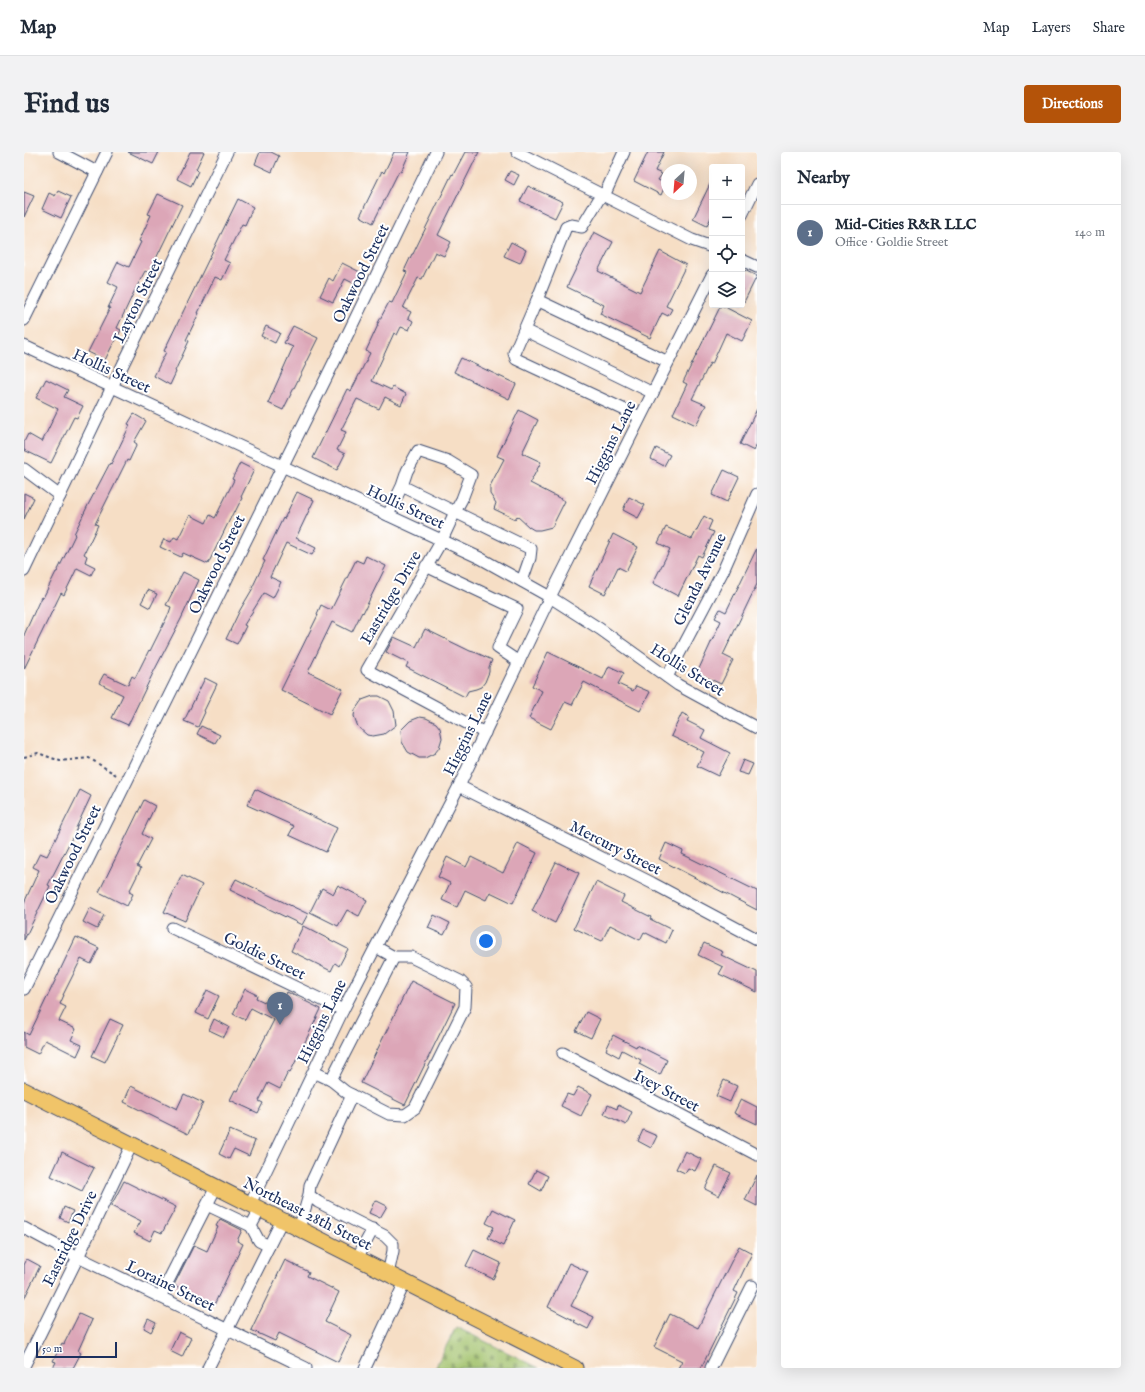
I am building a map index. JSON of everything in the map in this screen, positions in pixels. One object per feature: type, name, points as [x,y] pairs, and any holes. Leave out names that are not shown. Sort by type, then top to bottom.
[{"type":"main road","name":"Northeast 28th Street","points":[[24,1090],[575,1368]]},
{"type":"street","points":[[59,152],[97,172]]},
{"type":"street","points":[[24,320],[106,152]]},
{"type":"street","name":"Layton Street","points":[[24,571],[227,152]]},
{"type":"street","name":"Oakwood Street","points":[[24,989],[342,346],[436,152]]},
{"type":"street","points":[[518,152],[692,240],[709,246]]},
{"type":"street","points":[[624,152],[603,195],[582,226],[571,225],[566,227],[514,353],[516,359],[640,418]]},
{"type":"street","points":[[745,209],[757,184]]},
{"type":"street","points":[[745,261],[757,267]]},
{"type":"street","name":"Higgins Lane","points":[[251,1226],[255,1206],[343,1010],[459,786],[550,597],[709,281]]},
{"type":"street","points":[[537,300],[668,362]]},
{"type":"street","points":[[524,330],[653,393]]},
{"type":"street","name":"Hollis Street","points":[[24,346],[281,467],[480,558],[550,597],[600,629],[678,685],[757,728]]},
{"type":"street","name":"Eastridge Drive","points":[[402,486],[407,471],[418,451],[448,461],[471,475],[462,499],[442,540],[367,670],[485,733]]},
{"type":"street","points":[[24,470],[60,496]]},
{"type":"street","points":[[388,515],[402,486],[531,549],[530,558],[522,581]]},
{"type":"street","name":"Glenda Avenue","points":[[667,677],[723,571],[757,494]]},
{"type":"street","points":[[426,566],[516,609],[498,648],[518,662]]},
{"type":"street","name":"Mercury Street","points":[[459,786],[652,883],[757,939]]},
{"type":"street","name":"Goldie Street","points":[[172,928],[343,1010]]},
{"type":"street","points":[[314,1072],[331,1080],[346,1092],[389,1114],[405,1115],[415,1108],[465,1007],[466,987],[460,981],[411,958],[394,956],[376,946]]},
{"type":"street","points":[[331,1080],[394,956]]},
{"type":"street","name":"Ivey Street","points":[[563,1052],[757,1155]]},
{"type":"street","points":[[299,1229],[309,1195],[310,1185],[352,1095]]},
{"type":"street","name":"Eastridge Drive","points":[[24,1366],[132,1144]]},
{"type":"street","points":[[160,1297],[216,1187]]},
{"type":"street","points":[[309,1195],[318,1202],[385,1236],[393,1244],[388,1274]]},
{"type":"street","points":[[207,1205],[251,1226],[259,1241],[269,1246]]},
{"type":"street","points":[[208,1368],[282,1220]]},
{"type":"street","name":"Loraine Street","points":[[24,1228],[78,1257],[306,1368]]},
{"type":"street","points":[[357,1258],[373,1229]]},
{"type":"street","points":[[365,1368],[405,1282]]},
{"type":"street","points":[[711,1368],[752,1286]]},
{"type":"path","points":[[24,757],[38,753],[60,761],[89,758],[126,781]]},
{"type":"green space","points":[[456,1327],[539,1368],[435,1368]]},
{"type":"building","points":[[128,152],[159,152],[153,164]]},
{"type":"building","points":[[190,152],[204,152],[196,169],[198,171],[191,186],[177,179]]},
{"type":"building","points":[[260,152],[271,152],[279,156],[272,172],[255,164]]},
{"type":"building","points":[[394,152],[410,152],[401,172],[399,171],[373,223],[360,216],[382,171],[384,173]]},
{"type":"building","points":[[465,152],[479,152],[438,235],[451,242],[444,256],[435,252],[422,279],[418,278],[403,308],[411,312],[408,318],[413,321],[409,330],[401,327],[397,335],[394,333],[372,381],[391,390],[393,387],[406,394],[401,405],[385,397],[379,409],[357,399],[341,430],[346,432],[337,450],[345,454],[337,470],[313,458],[347,389],[351,391],[370,353],[366,351],[377,325],[389,302],[392,303],[407,272],[404,271],[412,254],[452,174],[453,175]]},
{"type":"building","points":[[648,152],[664,152],[655,171],[661,174],[658,180],[661,182],[661,195],[634,181]]},
{"type":"building","points":[[510,171],[519,175],[514,185],[505,180]]},
{"type":"building","points":[[528,186],[563,202],[555,218],[520,201]]},
{"type":"building","points":[[709,186],[709,222],[707,226],[693,219]]},
{"type":"building","points":[[58,191],[71,197],[61,218],[42,209],[49,193],[55,196]]},
{"type":"building","points":[[24,192],[34,196],[24,217]]},
{"type":"building","points":[[158,194],[182,205],[149,273],[145,271],[133,294],[117,328],[121,330],[105,360],[88,352],[110,308],[108,308],[118,287],[108,282],[118,262],[129,267],[141,242],[139,241],[151,215],[148,214]]},
{"type":"building","points":[[238,199],[253,207],[245,225],[242,224],[224,260],[230,263],[222,280],[215,277],[198,313],[186,340],[189,341],[170,385],[154,376],[166,352],[164,351]]},
{"type":"building","points":[[594,232],[613,242],[598,271],[640,292],[660,251],[686,265],[666,306],[672,309],[668,316],[662,313],[650,338],[600,314],[604,305],[567,287]]},
{"type":"building","points":[[511,242],[526,250],[520,263],[504,256]]},
{"type":"building","points":[[342,263],[360,272],[355,284],[345,279],[333,302],[320,296],[329,278],[333,281]]},
{"type":"building","points":[[745,270],[757,276],[745,300]]},
{"type":"building","points":[[720,308],[727,308],[752,321],[742,341],[726,333],[712,364],[710,363],[692,399],[706,405],[696,425],[673,414],[687,384],[683,382]]},
{"type":"building","points":[[266,326],[280,333],[275,343],[261,336]]},
{"type":"building","points":[[293,326],[318,338],[283,410],[268,403],[293,347],[284,343]]},
{"type":"building","points":[[461,358],[516,384],[509,399],[454,372]]},
{"type":"building","points":[[46,379],[68,390],[64,397],[83,406],[77,418],[74,417],[51,463],[24,450],[24,442],[28,434],[42,442],[58,409],[36,398]]},
{"type":"building","points":[[757,409],[757,444],[754,451],[740,444]]},
{"type":"building","points":[[519,410],[538,420],[522,453],[541,462],[530,483],[565,501],[552,527],[540,530],[534,530],[529,527],[517,516],[515,519],[494,509],[496,503],[490,494],[490,486],[504,459],[497,456]]},
{"type":"building","points":[[134,414],[146,421],[134,442],[137,444],[129,461],[127,460],[95,524],[98,525],[84,554],[87,556],[85,562],[95,567],[91,575],[77,568],[64,595],[61,593],[24,669],[24,635],[41,597],[43,598],[57,572],[88,505],[110,463],[111,464],[130,425],[128,424]]},
{"type":"building","points":[[656,448],[670,455],[664,466],[651,459]]},
{"type":"building","points":[[240,463],[254,470],[241,497],[242,498],[208,564],[183,553],[181,557],[160,547],[164,539],[171,542],[174,537],[178,539],[190,515],[206,523],[210,515],[215,518],[234,480],[232,479]]},
{"type":"building","points":[[724,470],[739,477],[727,502],[712,495]]},
{"type":"building","points":[[297,492],[314,500],[296,538],[316,548],[312,555],[286,543],[270,577],[281,582],[273,598],[264,593],[244,625],[246,626],[237,644],[226,639],[253,588],[265,561],[263,560]]},
{"type":"building","points":[[24,493],[34,498],[24,519]]},
{"type":"building","points":[[629,497],[645,505],[638,518],[623,510]]},
{"type":"building","points":[[704,516],[712,521],[708,530],[714,532],[702,557],[698,555],[678,596],[653,583],[670,549],[658,543],[666,527],[692,539]]},
{"type":"building","points":[[613,534],[638,547],[626,571],[618,567],[605,594],[589,586]]},
{"type":"building","points":[[757,548],[757,584],[723,655],[733,660],[721,684],[697,673],[721,621],[715,618],[720,609],[726,612]]},
{"type":"building","points":[[366,556],[386,566],[363,613],[362,612],[352,632],[332,622],[308,672],[343,689],[330,714],[281,690],[318,615],[317,614],[321,605],[331,610],[356,560],[363,563]]},
{"type":"building","points":[[183,572],[199,580],[128,725],[112,718],[123,695],[99,683],[104,674],[128,685],[132,676],[135,678],[169,613],[171,607],[166,605]]},
{"type":"building","points":[[148,590],[157,594],[150,608],[141,603]]},
{"type":"building","points":[[425,629],[492,660],[485,682],[481,687],[468,691],[465,697],[406,667],[408,663],[386,652],[394,637],[416,647]]},
{"type":"building","points":[[548,652],[603,679],[609,666],[624,673],[618,684],[633,691],[636,686],[650,692],[640,711],[584,682],[572,705],[565,702],[551,729],[529,718],[542,691],[532,686]]},
{"type":"building","points":[[205,678],[217,684],[198,727],[184,721]]},
{"type":"building","points":[[373,696],[379,696],[389,701],[394,711],[396,725],[384,734],[373,736],[367,735],[358,727],[354,716],[355,710],[362,700]]},
{"type":"building","points":[[682,713],[689,717],[687,721],[705,730],[701,738],[730,753],[718,776],[697,766],[704,752],[671,736]]},
{"type":"building","points":[[420,717],[436,723],[440,728],[442,738],[439,748],[435,753],[425,758],[419,758],[408,752],[402,742],[401,730],[410,721]]},
{"type":"building","points":[[201,726],[220,735],[215,743],[197,734]]},
{"type":"building","points":[[743,760],[753,764],[748,775],[738,772]]},
{"type":"building","points":[[255,789],[337,828],[326,852],[289,835],[294,826],[247,805]]},
{"type":"building","points":[[80,790],[91,796],[77,828],[48,885],[50,886],[24,940],[24,903],[39,870],[33,867],[40,853],[47,856]]},
{"type":"building","points":[[144,800],[155,806],[142,834],[151,839],[137,866],[141,868],[129,892],[133,894],[127,906],[99,892]]},
{"type":"building","points":[[518,843],[537,853],[513,903],[490,892],[486,900],[465,890],[457,907],[442,900],[450,883],[438,877],[447,857],[466,867],[471,857],[503,873]]},
{"type":"building","points":[[666,843],[683,851],[682,854],[757,891],[757,910],[659,859]]},
{"type":"building","points":[[556,862],[579,873],[555,923],[532,911]]},
{"type":"building","points":[[182,875],[202,885],[185,921],[164,912]]},
{"type":"building","points":[[236,879],[308,914],[302,925],[230,890]]},
{"type":"building","points":[[596,882],[624,896],[621,902],[651,917],[650,919],[672,930],[666,943],[644,932],[640,940],[610,925],[602,941],[574,928]]},
{"type":"building","points":[[338,885],[367,900],[359,916],[347,910],[338,926],[310,912],[322,888],[333,894]]},
{"type":"building","points":[[90,908],[104,915],[97,929],[83,922]]},
{"type":"building","points":[[434,915],[450,923],[444,935],[428,928]]},
{"type":"building","points":[[303,926],[348,949],[339,966],[335,963],[331,971],[291,951]]},
{"type":"building","points":[[76,937],[99,948],[91,964],[81,959],[60,1004],[66,1007],[59,1021],[76,1029],[71,1040],[82,1045],[77,1056],[45,1040],[38,1054],[24,1047],[24,1032],[29,1035]]},
{"type":"building","points":[[704,943],[723,952],[721,955],[757,972],[757,992],[719,974],[723,967],[698,955]]},
{"type":"building","points":[[411,981],[455,1003],[405,1105],[361,1083]]},
{"type":"building","points":[[245,989],[257,995],[256,998],[279,1009],[287,992],[321,1009],[290,1073],[288,1072],[280,1089],[268,1083],[259,1101],[263,1103],[258,1113],[230,1100],[235,1090],[238,1091],[274,1020],[251,1008],[245,1020],[233,1014]]},
{"type":"building","points":[[207,990],[219,996],[208,1019],[196,1013]]},
{"type":"building","points":[[586,1012],[600,1019],[591,1038],[576,1031]]},
{"type":"building","points":[[110,1019],[123,1025],[105,1062],[92,1056]]},
{"type":"building","points":[[214,1019],[229,1027],[224,1037],[209,1030]]},
{"type":"building","points":[[613,1035],[636,1047],[637,1045],[667,1060],[660,1075],[639,1064],[641,1060],[622,1050],[619,1057],[606,1050]]},
{"type":"building","points":[[724,1080],[737,1086],[730,1102],[716,1096]]},
{"type":"building","points":[[131,1086],[177,1109],[184,1094],[203,1103],[188,1134],[124,1102]]},
{"type":"building","points":[[578,1087],[592,1094],[581,1116],[561,1106],[567,1094],[573,1096]]},
{"type":"building","points":[[741,1099],[757,1107],[757,1124],[734,1113]]},
{"type":"building","points":[[608,1105],[617,1109],[618,1105],[632,1112],[626,1125],[604,1114]]},
{"type":"building","points":[[230,1130],[255,1141],[249,1156],[234,1149],[229,1159],[219,1154]]},
{"type":"building","points":[[643,1130],[657,1136],[651,1148],[638,1141]]},
{"type":"building","points":[[685,1151],[701,1159],[695,1171],[688,1168],[685,1173],[676,1169]]},
{"type":"building","points":[[62,1152],[94,1168],[82,1191],[51,1176]]},
{"type":"building","points":[[716,1166],[731,1173],[719,1196],[705,1189]]},
{"type":"building","points":[[536,1170],[548,1176],[541,1191],[529,1184]]},
{"type":"building","points":[[757,1175],[757,1206],[745,1200]]},
{"type":"building","points":[[124,1181],[176,1207],[162,1233],[155,1230],[150,1241],[134,1233],[141,1221],[111,1206]]},
{"type":"building","points":[[375,1200],[387,1206],[380,1218],[369,1213]]},
{"type":"building","points":[[64,1207],[73,1211],[68,1222],[60,1218]]},
{"type":"building","points":[[493,1209],[515,1220],[503,1246],[488,1238],[494,1227],[486,1223]]},
{"type":"building","points":[[220,1219],[242,1230],[237,1241],[243,1244],[214,1305],[174,1285],[194,1245],[207,1251]]},
{"type":"building","points":[[739,1246],[752,1253],[734,1291],[738,1293],[701,1368],[678,1368],[682,1361],[654,1347],[670,1314],[698,1328]]},
{"type":"building","points":[[474,1250],[501,1263],[493,1279],[466,1266]]},
{"type":"building","points":[[27,1259],[40,1266],[24,1299],[24,1265]]},
{"type":"building","points":[[285,1260],[309,1272],[307,1276],[339,1292],[325,1322],[351,1335],[338,1362],[279,1333],[275,1341],[251,1330]]},
{"type":"building","points":[[569,1263],[588,1272],[571,1306],[594,1317],[588,1329],[548,1307]]},
{"type":"building","points":[[79,1314],[92,1320],[78,1351],[81,1353],[73,1368],[53,1368],[56,1362],[53,1361],[62,1343],[64,1344]]},
{"type":"building","points":[[148,1319],[156,1323],[151,1332],[144,1328]]},
{"type":"building","points":[[179,1332],[191,1338],[182,1357],[170,1351]]},
{"type":"place","name":"Mid-Cities R&R LLC","points":[[280,1025]]}]
